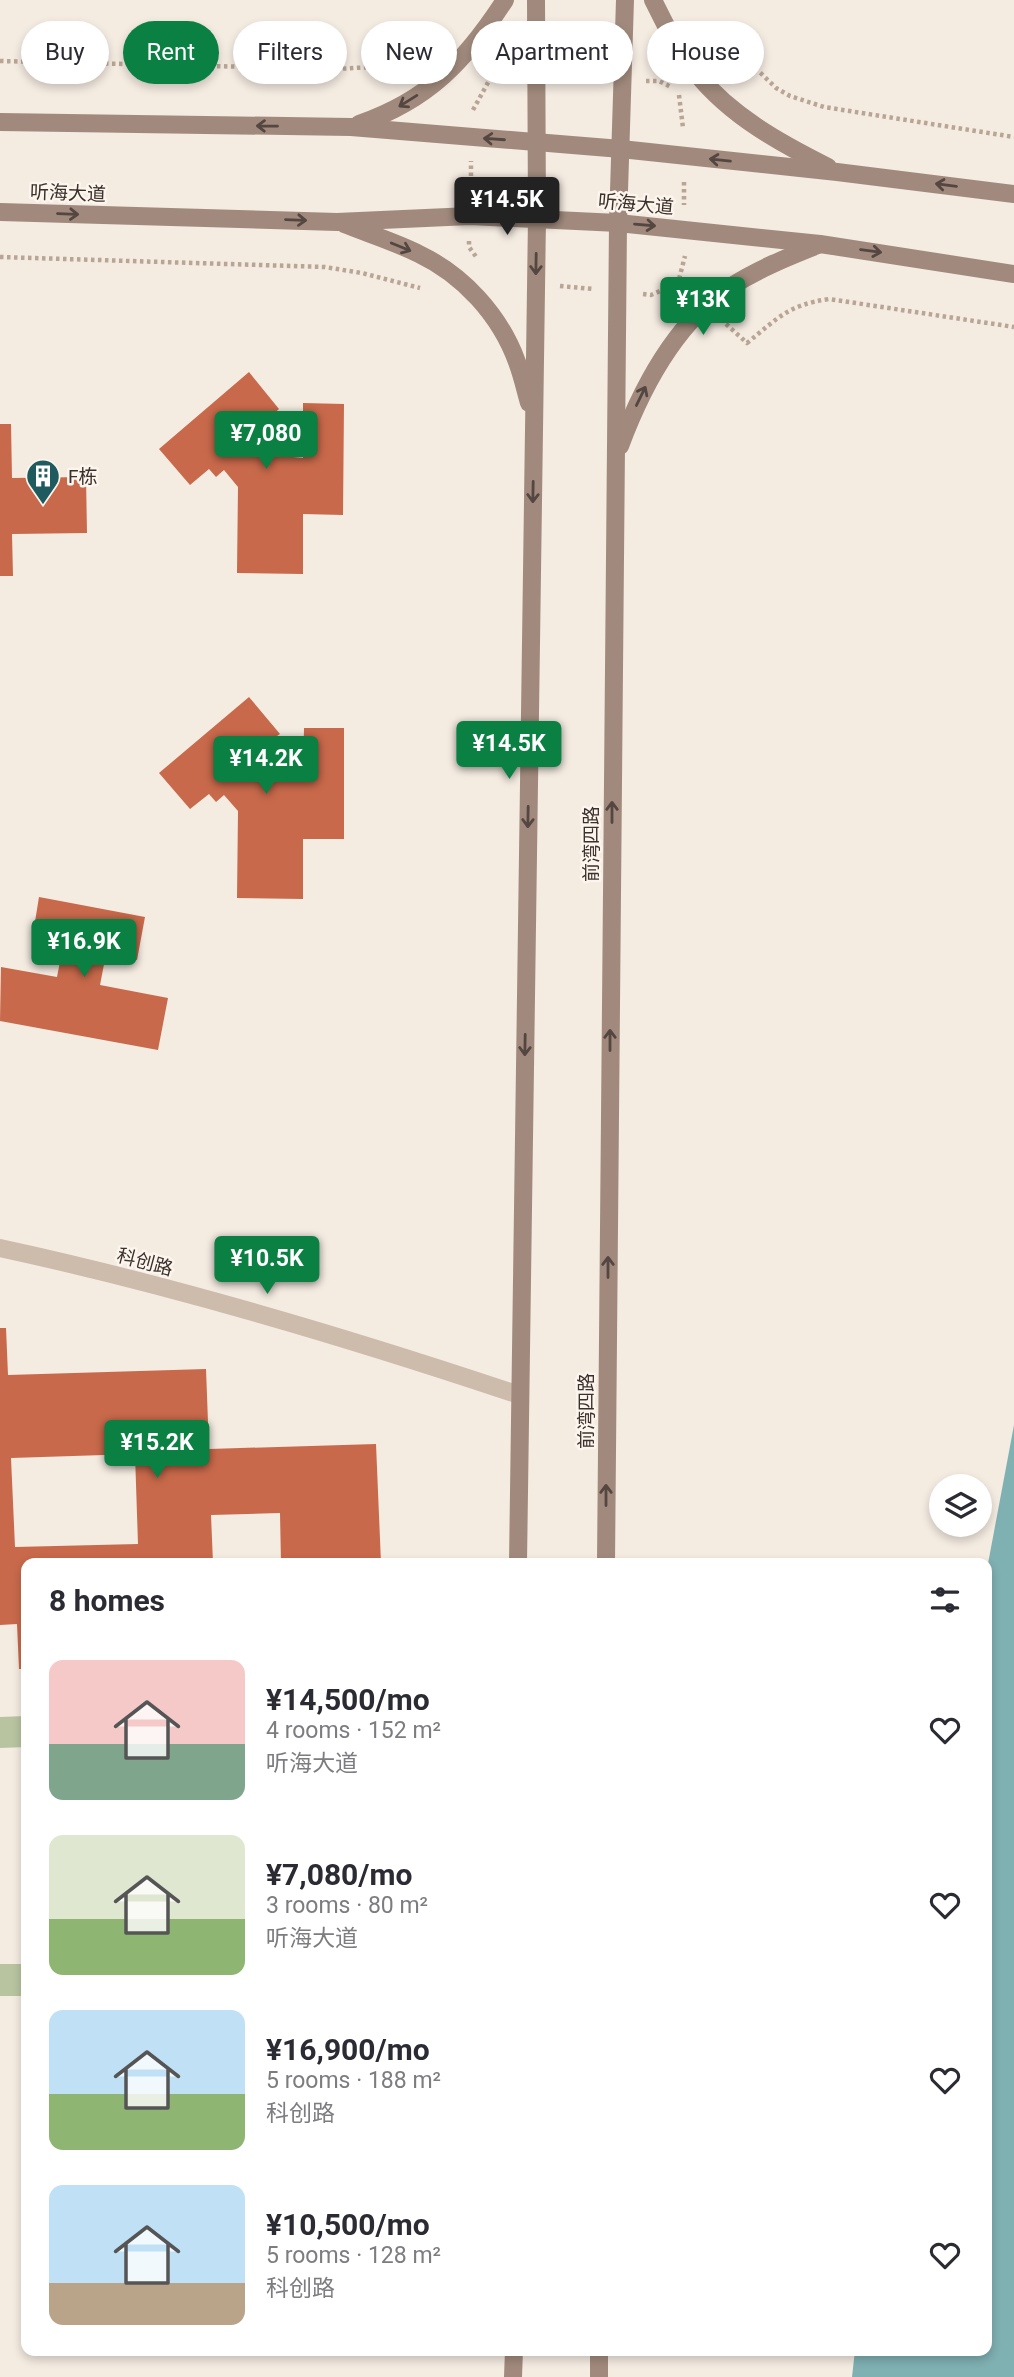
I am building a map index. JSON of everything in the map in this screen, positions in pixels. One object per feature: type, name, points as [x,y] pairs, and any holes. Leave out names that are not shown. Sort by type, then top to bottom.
[{"type":"street","points":[[351,127],[382,116],[409,102],[442,77],[467,53],[505,0]]},
{"type":"street","points":[[536,0],[536,21]]},
{"type":"street","name":"前湾四路","points":[[624,21],[625,0]]},
{"type":"street","points":[[653,0],[674,42],[698,75],[734,109],[774,139],[837,172]]},
{"type":"street","points":[[518,1558],[537,218],[536,84]]},
{"type":"street","name":"前湾四路","points":[[606,1558],[615,459],[623,84]]},
{"type":"street","points":[[0,122],[351,127],[621,149],[1014,194]]},
{"type":"street","name":"听海大道","points":[[0,212],[337,222],[470,216],[537,218],[684,229],[820,244],[1014,274]]},
{"type":"street","points":[[337,222],[419,254],[454,275],[476,295],[499,326],[517,360],[534,421]]},
{"type":"street","points":[[615,459],[646,385],[666,354],[706,306],[727,289],[763,268],[820,244]]},
{"type":"street","name":"科创路","points":[[0,1248],[64,1262],[263,1315],[519,1395]]},
{"type":"street","points":[[513,2377],[514,2356]]},
{"type":"street","points":[[599,2356],[599,2377]]},
{"type":"path","points":[[0,61],[361,68]]},
{"type":"path","points":[[764,77],[775,88],[790,96],[824,107],[1014,137]]},
{"type":"path","points":[[536,283],[651,295],[678,283],[685,256],[684,156],[678,90],[659,81],[633,80]]},
{"type":"path","points":[[485,267],[469,247],[472,110],[487,84]]},
{"type":"path","points":[[0,257],[325,267],[420,287]]},
{"type":"path","points":[[747,343],[789,309],[829,299],[1014,327]]},
{"type":"green space","points":[[21,1716],[21,1747],[0,1748],[0,1717]]},
{"type":"green space","points":[[0,1964],[21,1964],[21,1996],[0,1996]]},
{"type":"water","points":[[1014,1425],[1014,2377],[852,2377],[854,2356],[992,2356],[992,1558],[989,1558]]},
{"type":"building","points":[[249,372],[279,409],[271,416],[279,424],[271,431],[293,457],[303,458],[303,403],[344,404],[343,515],[303,514],[303,574],[237,573],[238,487],[224,470],[216,477],[209,469],[190,485],[159,449]]},
{"type":"building","name":"F栋","points":[[0,424],[11,424],[12,478],[86,477],[87,533],[12,534],[13,576],[0,576]]},
{"type":"building","points":[[249,697],[280,734],[271,740],[279,748],[271,755],[293,782],[303,782],[304,728],[344,728],[344,839],[303,839],[303,899],[237,898],[238,811],[224,795],[216,802],[209,794],[190,809],[159,773]]},
{"type":"building","points":[[39,897],[145,917],[137,960],[106,954],[100,985],[168,998],[158,1050],[0,1021],[1,967],[57,977],[63,946],[32,940]]},
{"type":"building","points":[[0,1328],[6,1328],[8,1375],[206,1369],[209,1449],[376,1444],[381,1558],[281,1558],[280,1513],[211,1515],[213,1558],[21,1558],[21,1669],[17,1624],[0,1625]],"holes":[[[135,1454],[138,1544],[15,1547],[11,1458]]]},
{"type":"place","name":"F栋","points":[[43,506]]}]
